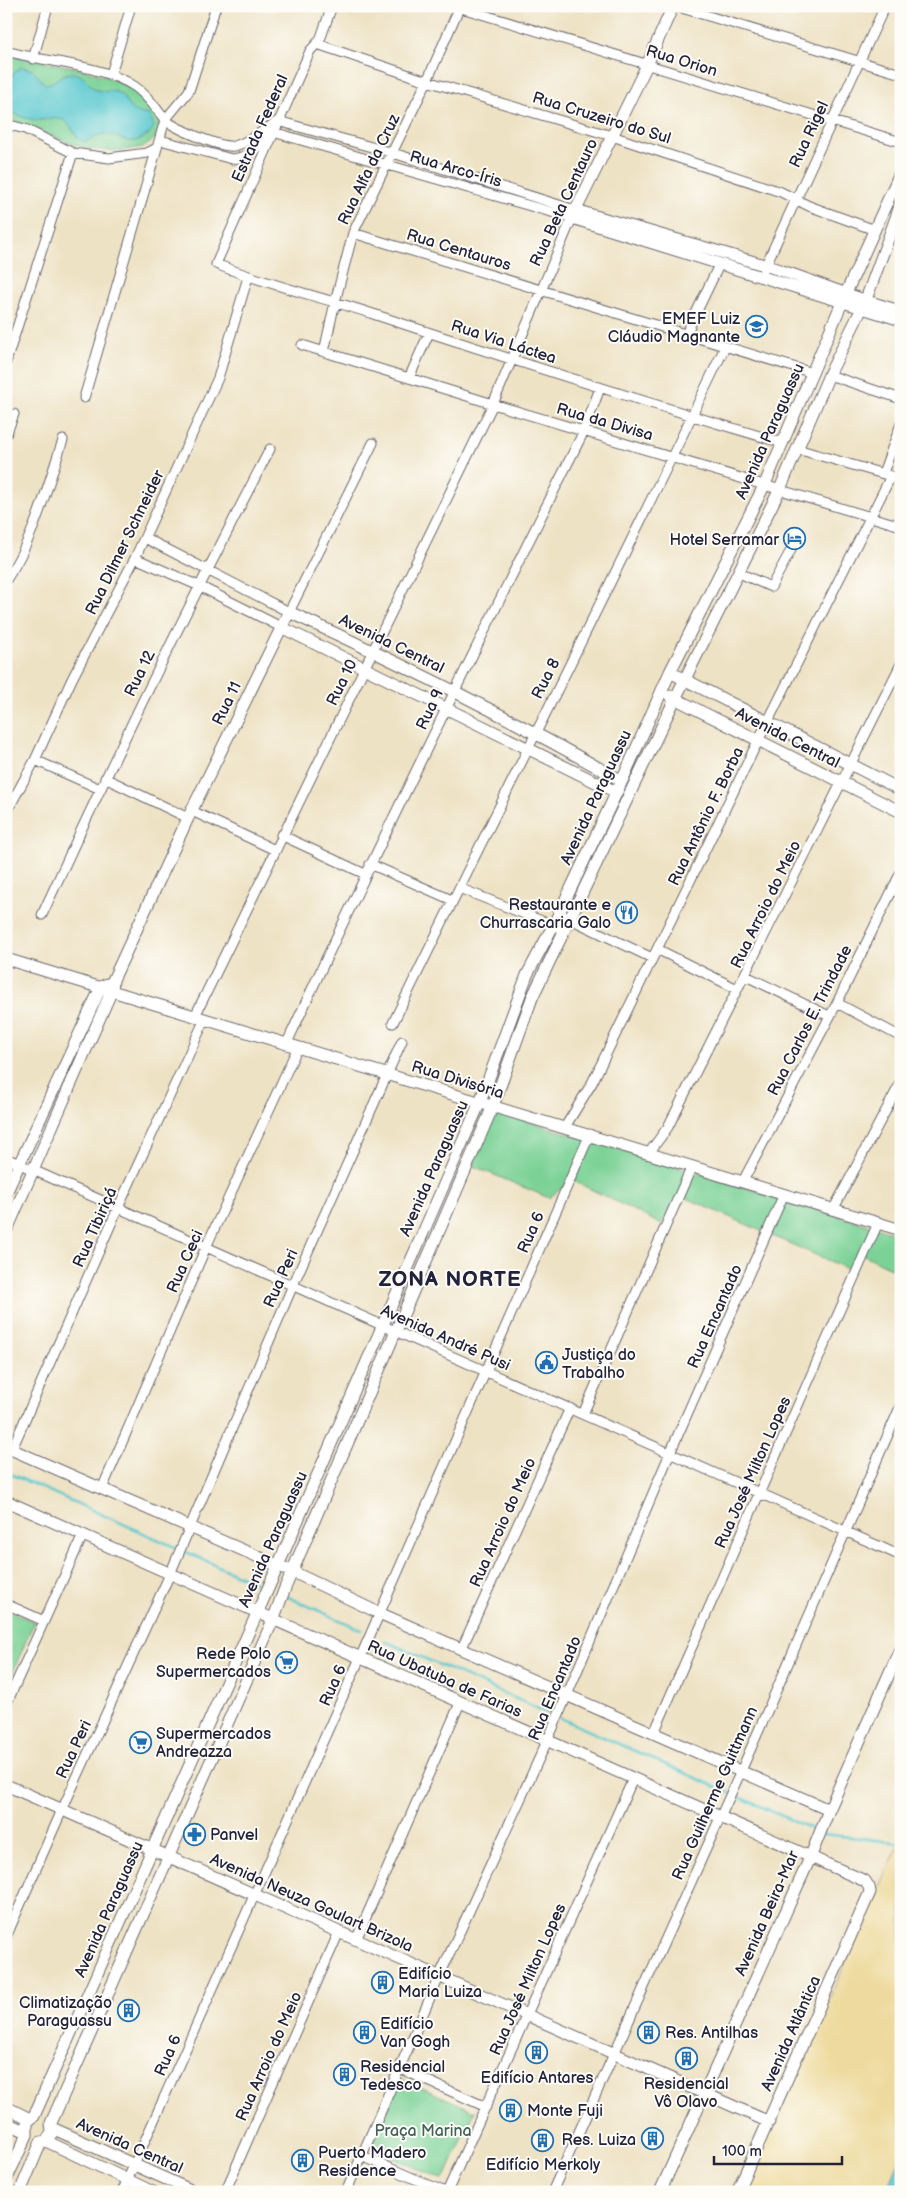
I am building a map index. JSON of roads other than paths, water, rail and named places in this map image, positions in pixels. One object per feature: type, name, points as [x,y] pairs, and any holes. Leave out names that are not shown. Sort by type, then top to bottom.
[{"type":"main road","name":"Rua Beta Centauro","points":[[573,214],[674,6]]},
{"type":"main road","name":"Avenida Paraguassu","points":[[6,2180],[260,1607],[480,1102],[527,975],[553,926],[622,781],[670,672],[765,484],[844,298],[901,172]]},
{"type":"main road","name":"Avenida Paraguassu","points":[[20,2192],[44,2142],[52,2133],[52,2125],[105,1999],[273,1620],[285,1588],[493,1106],[532,998],[676,699],[780,489],[897,225],[901,204]]},
{"type":"main road","points":[[573,214],[720,263],[764,271]]},
{"type":"main road","points":[[573,214],[764,271],[844,298],[901,320]]},
{"type":"main road","points":[[863,305],[901,312]]},
{"type":"main road","name":"Avenida Central","points":[[288,612],[372,650],[454,691],[535,732],[622,781]]},
{"type":"main road","name":"Rua 11","points":[[109,986],[288,612]]},
{"type":"main road","points":[[281,627],[616,792]]},
{"type":"main road","name":"Avenida Central","points":[[670,672],[901,790]]},
{"type":"main road","name":"Avenida Central","points":[[661,692],[901,812]]},
{"type":"main road","name":"Rua Divisória","points":[[6,958],[109,986],[200,1017],[901,1230]]},
{"type":"main road","points":[[6,1193],[109,986]]},
{"type":"main road","points":[[6,1232],[34,1170],[109,986]]},
{"type":"main road","name":"Rua Ubatuba de Farias","points":[[9,1448],[293,1572],[379,1613],[741,1771],[828,1812]]},
{"type":"main road","name":"Rua Ubatuba de Farias","points":[[6,1501],[170,1574],[260,1607],[273,1620],[633,1779],[722,1814],[811,1854],[865,1881],[869,1887]]},
{"type":"main road","name":"Avenida Beira-Mar","points":[[660,2192],[901,1647]]},
{"type":"main road","name":"Avenida Neuza Goulart Brizola","points":[[6,1785],[769,2122]]},
{"type":"main road","name":"Avenida Atlântica","points":[[737,2192],[870,1892],[869,1887]]},
{"type":"main road","points":[[89,1991],[105,1999]]},
{"type":"main road","name":"Avenida Central","points":[[6,2107],[32,2118],[46,2117],[52,2125],[134,2166],[195,2192]]},
{"type":"main road","name":"Avenida Central","points":[[6,2123],[26,2133],[34,2142],[44,2142],[153,2192]]},
{"type":"street","points":[[33,59],[48,6]]},
{"type":"street","points":[[111,74],[131,6]]},
{"type":"street","points":[[84,398],[165,120],[189,91],[216,6]]},
{"type":"street","name":"Estrada Federal","points":[[216,264],[310,51],[320,40],[332,6]]},
{"type":"street","points":[[674,6],[901,74]]},
{"type":"street","name":"Rua Rigel","points":[[764,271],[831,120],[885,6]]},
{"type":"street","name":"Rua Orion","points":[[458,7],[901,142]]},
{"type":"street","name":"Rua Alfa da Cruz","points":[[324,352],[335,302],[354,233],[427,81],[458,7]]},
{"type":"street","name":"Rua Cruzeiro do Sul","points":[[317,44],[427,81],[612,136],[781,192],[809,206],[875,230]]},
{"type":"street","points":[[6,51],[33,59],[111,74],[135,86],[154,104],[178,144]]},
{"type":"street","points":[[165,120],[179,130],[228,146],[241,144],[278,121]]},
{"type":"street","name":"Rua Arco-Íris","points":[[278,121],[393,153],[573,214]]},
{"type":"street","points":[[6,124],[25,129],[73,153],[109,158],[147,153],[159,144],[178,144],[232,159],[239,159],[261,145],[273,132]]},
{"type":"street","name":"Rua Arco-Íris","points":[[273,132],[573,214]]},
{"type":"street","points":[[6,362],[73,153]]},
{"type":"street","name":"Rua Beta Centauro","points":[[512,360],[540,289],[573,214]]},
{"type":"street","name":"Rua Centauros","points":[[354,233],[813,374]]},
{"type":"street","points":[[686,334],[720,263]]},
{"type":"street","name":"Rua Via Láctea","points":[[216,264],[248,277],[335,302],[600,388],[783,443]]},
{"type":"street","name":"Rua Dilmer Schneider","points":[[6,813],[35,760],[72,678],[145,538],[218,378],[248,277]]},
{"type":"street","points":[[409,378],[429,333]]},
{"type":"street","name":"Rua da Divisa","points":[[302,345],[901,526]]},
{"type":"street","name":"Rua 8","points":[[393,1023],[535,732],[673,457],[725,346]]},
{"type":"street","name":"Rua 10","points":[[200,1017],[281,835],[493,404],[512,360]]},
{"type":"street","points":[[829,375],[901,399]]},
{"type":"street","name":"Rua 9","points":[[292,1045],[365,874],[584,430],[600,388]]},
{"type":"street","points":[[6,435],[14,414]]},
{"type":"street","name":"Rua Antônio F. Borba","points":[[564,1127],[592,1083],[758,741],[871,517],[887,475],[901,424]]},
{"type":"street","points":[[6,580],[14,568],[30,534],[63,440]]},
{"type":"street","name":"Rua 11","points":[[288,612],[373,443]]},
{"type":"street","name":"Rua 12","points":[[42,914],[105,778],[199,586],[270,449]]},
{"type":"street","points":[[798,449],[901,479]]},
{"type":"street","name":"Avenida Central","points":[[145,538],[288,612]]},
{"type":"street","points":[[739,573],[771,587],[791,550]]},
{"type":"street","points":[[135,558],[199,586],[281,627]]},
{"type":"street","name":"Rua Arroio do Meio","points":[[649,1153],[668,1127],[746,976],[901,664]]},
{"type":"street","points":[[35,760],[100,789]]},
{"type":"street","points":[[105,778],[275,850]]},
{"type":"street","points":[[281,835],[365,874]]},
{"type":"street","points":[[370,864],[452,900]]},
{"type":"street","name":"Rua Carlos E. Trindade","points":[[743,1181],[837,1003],[901,872]]},
{"type":"street","points":[[459,888],[553,926],[567,924]]},
{"type":"street","points":[[558,913],[567,924],[652,958]]},
{"type":"street","points":[[657,949],[738,990]]},
{"type":"street","points":[[746,976],[829,1016]]},
{"type":"street","points":[[837,1003],[901,1037]]},
{"type":"street","name":"Rua Tibiriçá","points":[[9,1448],[118,1208],[200,1017]]},
{"type":"street","name":"Rua Peri","points":[[6,1938],[62,1810],[170,1574],[188,1527],[293,1285],[402,1041]]},
{"type":"street","name":"Rua Ceci","points":[[102,1489],[292,1045]]},
{"type":"street","points":[[833,1210],[901,1082]]},
{"type":"street","name":"Rua 6","points":[[122,2192],[360,1658],[590,1134]]},
{"type":"street","name":"Avenida André Pusi","points":[[6,1158],[901,1556]]},
{"type":"street","points":[[583,1414],[692,1166]]},
{"type":"street","name":"Rua Encantado","points":[[346,2192],[439,1976],[568,1695],[670,1453],[784,1194]]},
{"type":"street","name":"Rua José Milton Lopes","points":[[654,1733],[878,1223]]},
{"type":"street","name":"Rua Guilherme Guittmann","points":[[552,2192],[722,1814],[901,1405]]},
{"type":"street","name":"Rua Arroio do Meio","points":[[462,1648],[570,1408]]},
{"type":"street","points":[[6,1705],[11,1683],[44,1621],[83,1535]]},
{"type":"street","points":[[6,1604],[44,1621]]},
{"type":"street","points":[[356,1940],[460,1702]]},
{"type":"street","name":"Rua José Milton Lopes","points":[[446,2192],[633,1779]]},
{"type":"street","name":"Rua Arroio do Meio","points":[[224,2192],[339,1932]]},
{"type":"street","points":[[399,2068],[486,2107]]},
{"type":"street","points":[[362,2156],[446,2192]]},
{"type":"water","points":[[22,67],[32,70],[45,84],[68,73],[80,75],[97,90],[119,93],[132,110],[149,115],[154,126],[147,135],[138,140],[129,141],[103,134],[84,142],[78,138],[67,122],[63,120],[55,118],[33,120],[18,115],[6,107],[6,96],[10,79]]},
{"type":"water","points":[[901,2157],[901,2192],[886,2192]]},
{"type":"waterway","points":[[6,1472],[175,1547]]},
{"type":"waterway","points":[[186,1552],[265,1587]]},
{"type":"waterway","points":[[286,1596],[362,1630]]},
{"type":"waterway","points":[[385,1641],[555,1716]]},
{"type":"waterway","points":[[560,1718],[816,1831]]},
{"type":"waterway","points":[[823,1834],[901,1843]]},
{"type":"place","name":"EMEF Luiz Cláudio Magnante","points":[[756,327]]},
{"type":"place","name":"Hotel Serramar","points":[[795,539]]},
{"type":"place","name":"Restaurante e Churrascaria Galo","points":[[627,913]]},
{"type":"place","name":"Justiça do Trabalho","points":[[546,1363]]},
{"type":"place","name":"Rede Polo Supermercados","points":[[287,1662]]},
{"type":"place","name":"Supermercados Andreazza","points":[[140,1742]]},
{"type":"place","name":"Panvel","points":[[194,1834]]},
{"type":"place","name":"Edifício Maria Luiza","points":[[382,1982]]},
{"type":"place","name":"Climatização Paraguassu","points":[[128,2011]]},
{"type":"place","name":"Edifício Van Gogh","points":[[364,2032]]},
{"type":"place","name":"Res. Antilhas","points":[[649,2032]]},
{"type":"place","name":"Edifício Antares","points":[[537,2053]]},
{"type":"place","name":"Residencial Vô Olavo","points":[[686,2059]]},
{"type":"place","name":"Residencial Tedesco","points":[[344,2075]]},
{"type":"place","name":"Monte Fuji","points":[[511,2110]]},
{"type":"place","name":"Res. Luiza","points":[[652,2139]]},
{"type":"place","name":"Edifício Merkoly","points":[[543,2140]]},
{"type":"place","name":"Puerto Madero Residence","points":[[302,2161]]},
{"type":"district","name":"ZONA NORTE","points":[[450,1279]]},
{"type":"park label","name":"Praça Marina","points":[[423,2130]]}]
